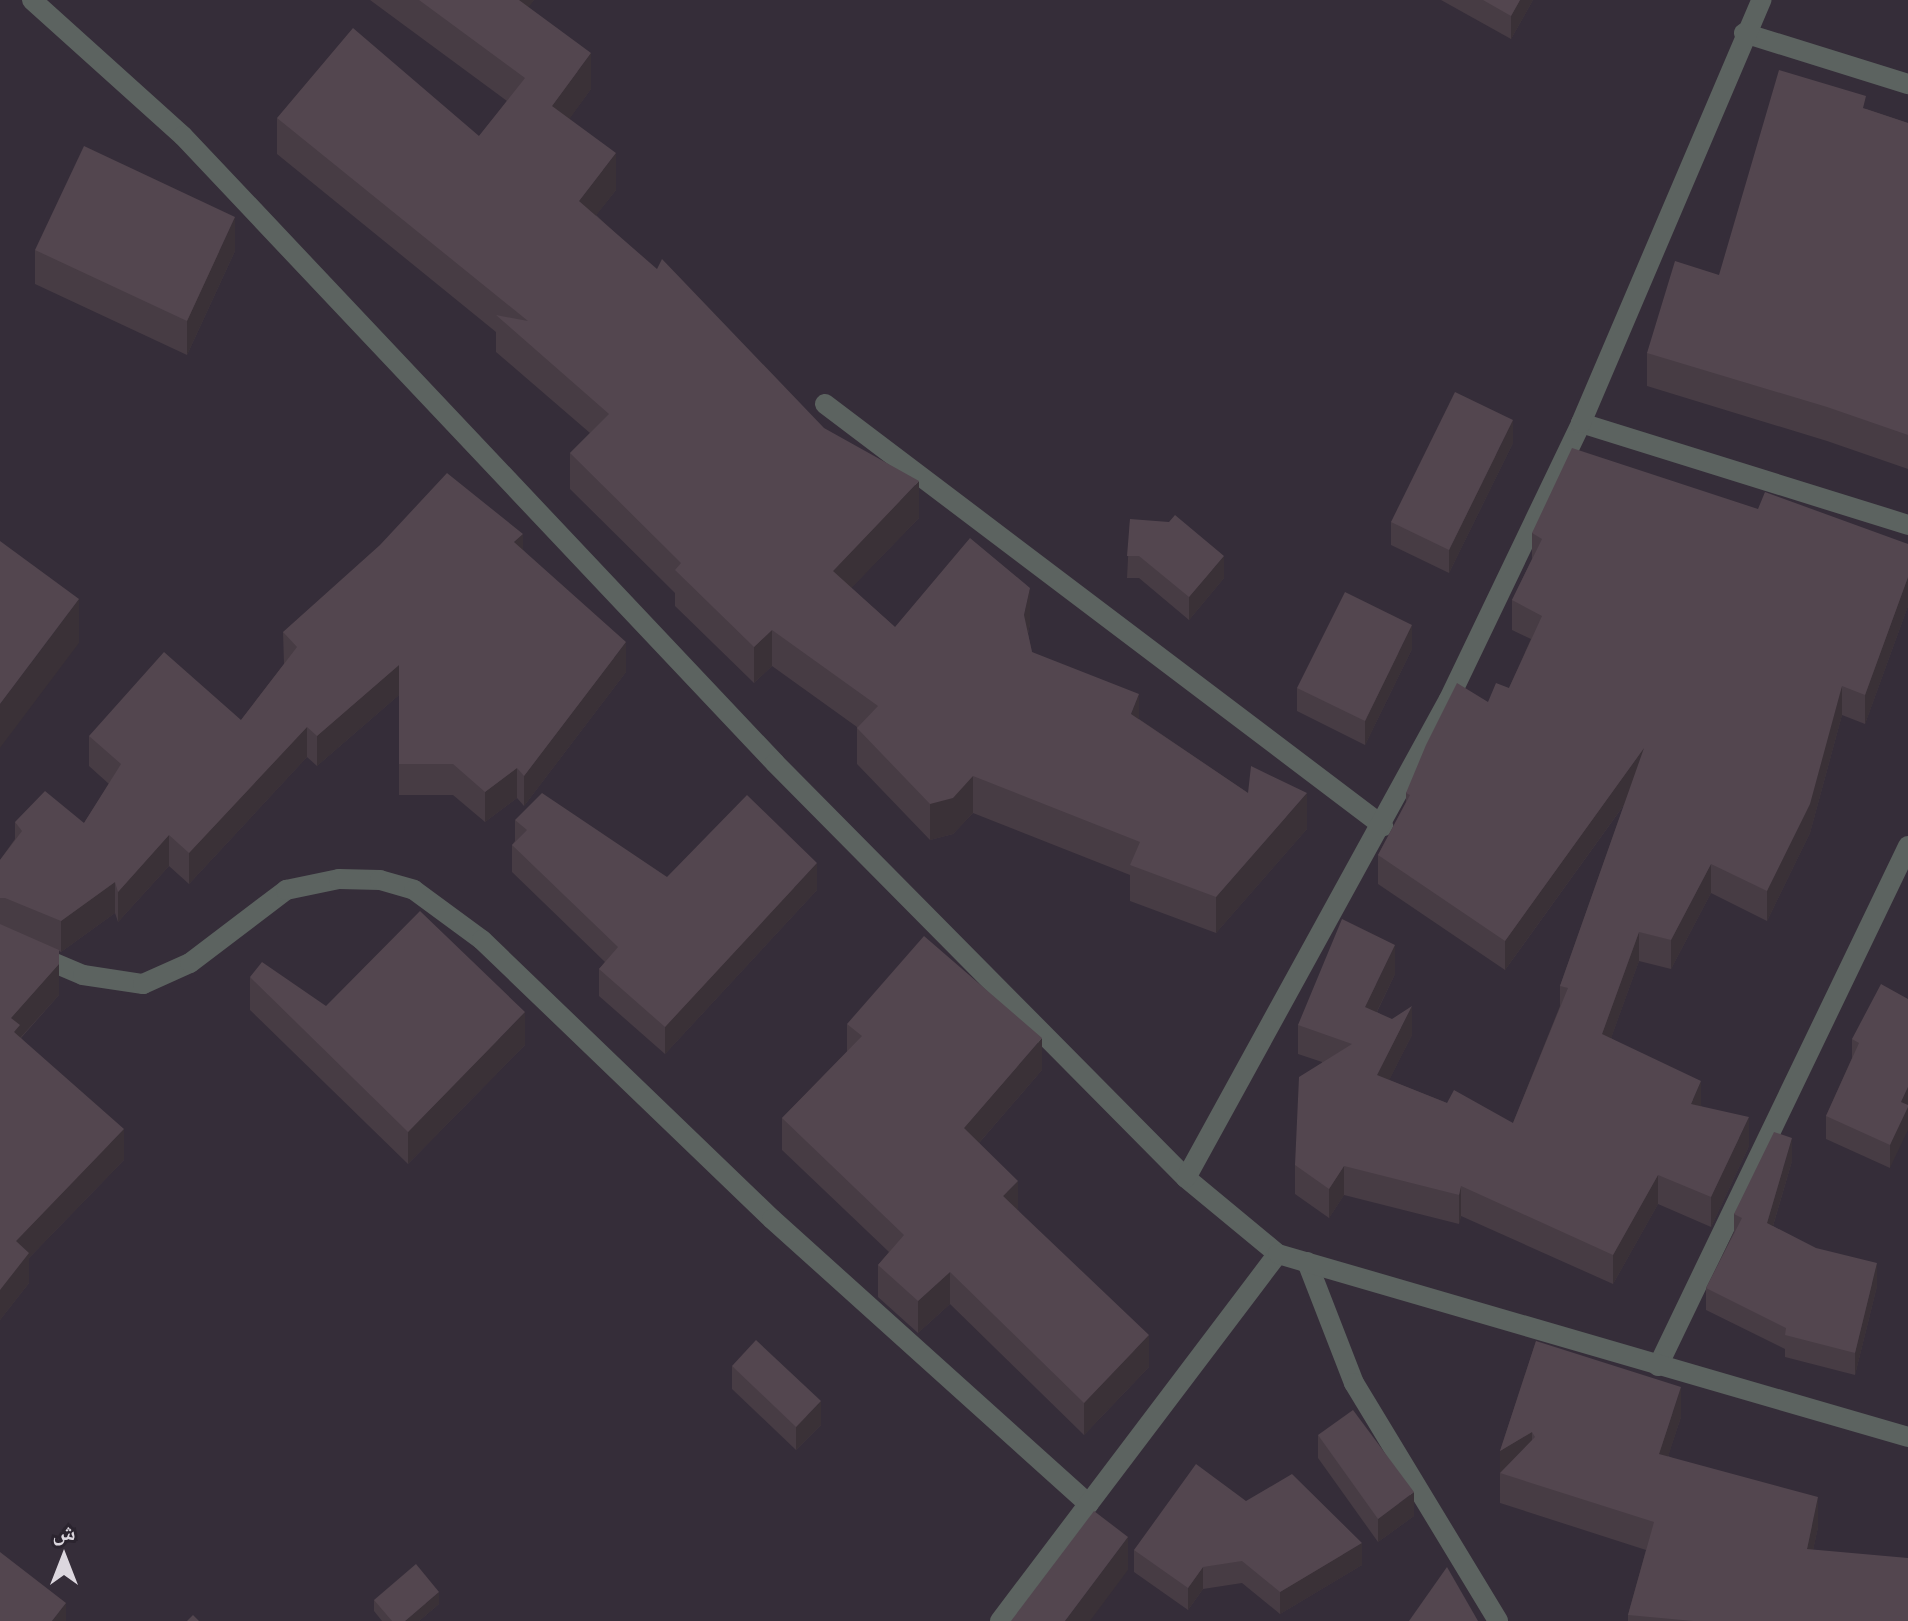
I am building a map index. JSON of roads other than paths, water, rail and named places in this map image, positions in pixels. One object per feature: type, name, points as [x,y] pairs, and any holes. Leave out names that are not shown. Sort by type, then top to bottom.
[{"type":"street","points":[[32,0],[183,136],[775,763],[1186,1178],[1278,1254],[1908,1437]]},
{"type":"street","points":[[1186,1178],[1383,826],[1581,423],[1744,33],[1761,0]]},
{"type":"street","points":[[1744,33],[1908,84]]},
{"type":"street","points":[[825,404],[1383,826]]},
{"type":"street","points":[[1581,423],[1908,525]]},
{"type":"street","points":[[1658,1366],[1908,846]]},
{"type":"street","points":[[0,940],[83,975],[143,984],[168,977],[190,963],[286,890],[339,879],[380,880],[414,890],[482,940],[772,1219],[1088,1504]]},
{"type":"street","points":[[1000,1621],[1278,1254]]},
{"type":"street","points":[[1307,1262],[1354,1383],[1498,1621]]}]
